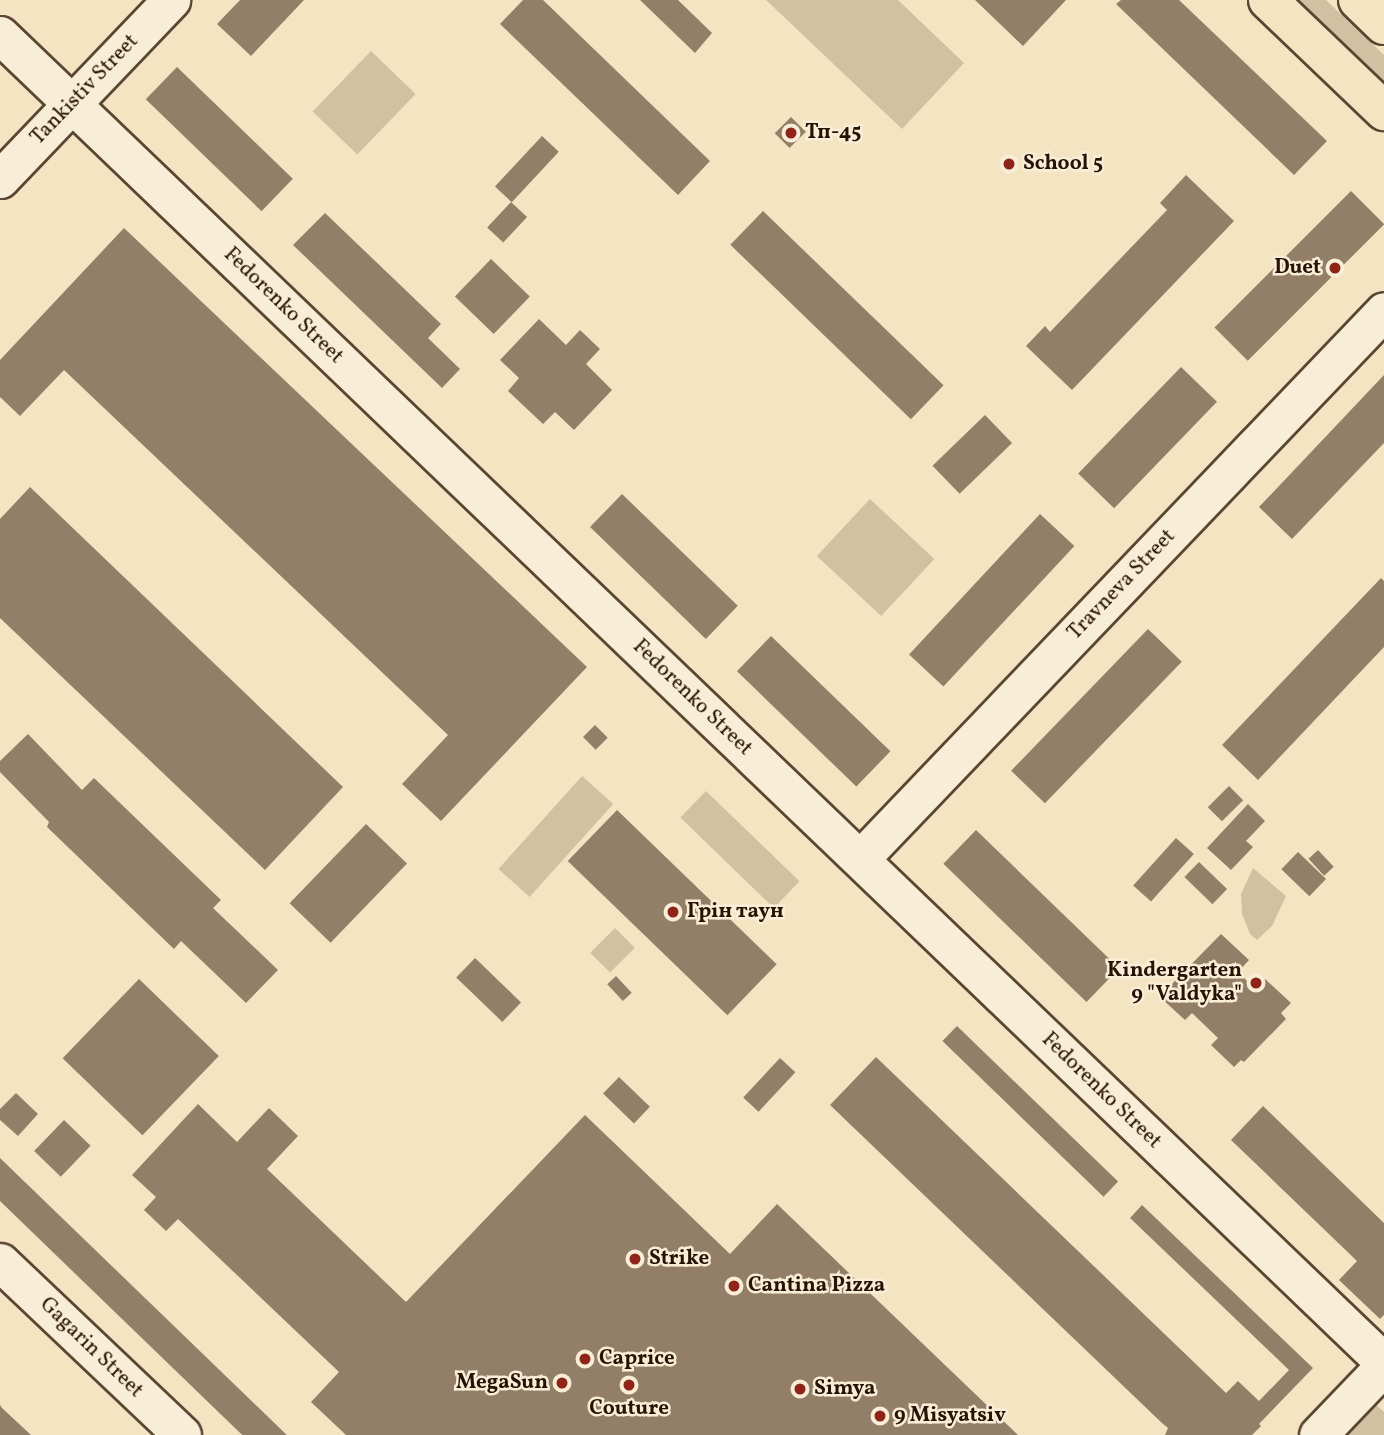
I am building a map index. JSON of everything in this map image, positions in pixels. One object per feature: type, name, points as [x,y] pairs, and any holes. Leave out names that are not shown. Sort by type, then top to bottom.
[{"type":"main road","points":[[1268,0],[1384,111]]},
{"type":"main road","points":[[1358,0],[1384,25]]},
{"type":"street","name":"Tankistiv Street","points":[[0,179],[171,0]]},
{"type":"street","name":"Fedorenko Street","points":[[0,35],[1384,1364]]},
{"type":"street","name":"Travneva Street","points":[[860,859],[1384,311]]},
{"type":"street","name":"Gagarin Street","points":[[0,1262],[182,1435]]},
{"type":"street","points":[[1318,1435],[1384,1364]]},
{"type":"shaded area","points":[[766,0],[898,0],[964,63],[902,129]]},
{"type":"shaded area","points":[[1285,0],[1326,0],[1384,55],[1384,94]]},
{"type":"shaded area","points":[[371,51],[416,94],[357,154],[313,111]]},
{"type":"shaded area","points":[[870,499],[934,559],[881,616],[817,556]]},
{"type":"shaded area","points":[[582,776],[613,804],[530,897],[498,869]]},
{"type":"shaded area","points":[[706,791],[800,881],[774,908],[680,818]]},
{"type":"shaded area","points":[[1253,868],[1286,896],[1272,926],[1257,940],[1250,934],[1242,914],[1241,894]]},
{"type":"shaded area","points":[[615,928],[635,948],[610,973],[590,953]]},
{"type":"shaded area","points":[[1370,1399],[1384,1412],[1384,1435],[1336,1435]]},
{"type":"building","points":[[240,0],[304,0],[251,56],[217,24]]},
{"type":"building","points":[[523,0],[543,0],[710,161],[678,195],[500,24]]},
{"type":"building","points":[[640,0],[678,0],[712,33],[695,53]]},
{"type":"building","points":[[975,0],[1066,0],[1023,46]]},
{"type":"building","points":[[1121,0],[1179,0],[1327,141],[1294,175],[1116,4]]},
{"type":"building","points":[[177,67],[293,179],[262,211],[146,99]]},
{"type":"building","name":"Тп-45","points":[[791,117],[806,132],[790,148],[775,133]]},
{"type":"building","points":[[542,136],[559,152],[512,202],[495,186]]},
{"type":"building","points":[[1186,175],[1234,221],[1072,390],[1026,346],[1045,326],[1050,332],[1167,210],[1160,203]]},
{"type":"building","points":[[1351,191],[1384,224],[1248,361],[1215,327]]},
{"type":"building","points":[[511,202],[527,217],[503,243],[487,228]]},
{"type":"building","points":[[763,211],[944,385],[911,419],[730,245]]},
{"type":"building","points":[[325,213],[441,324],[428,338],[460,369],[442,388],[293,245]]},
{"type":"building","points":[[124,228],[587,667],[441,821],[402,784],[448,735],[64,370],[20,416],[0,397],[0,360]]},
{"type":"building","points":[[491,259],[530,297],[494,334],[455,296]]},
{"type":"building","points":[[539,319],[566,345],[580,330],[600,349],[586,364],[612,390],[574,430],[555,412],[543,424],[508,391],[519,378],[500,360]]},
{"type":"building","points":[[1181,367],[1217,402],[1114,508],[1078,473]]},
{"type":"building","points":[[1384,375],[1384,443],[1292,539],[1259,507]]},
{"type":"building","points":[[985,415],[1012,443],[960,494],[932,466]]},
{"type":"building","points":[[30,487],[343,787],[265,870],[0,618],[0,519]]},
{"type":"building","points":[[622,494],[738,606],[706,639],[590,527]]},
{"type":"building","points":[[1040,514],[1074,546],[943,686],[909,654]]},
{"type":"building","points":[[1381,578],[1384,581],[1384,647],[1258,780],[1222,745]]},
{"type":"building","points":[[1148,629],[1182,662],[1045,803],[1011,771]]},
{"type":"building","points":[[771,636],[890,751],[856,787],[737,671]]},
{"type":"building","points":[[595,725],[608,738],[596,750],[583,737]]},
{"type":"building","points":[[28,734],[82,790],[94,778],[221,900],[213,908],[278,970],[246,1003],[181,941],[174,949],[47,827],[49,822],[0,772],[0,761]]},
{"type":"building","points":[[1229,786],[1243,800],[1222,821],[1208,807]]},
{"type":"building","points":[[1248,804],[1265,821],[1246,841],[1253,847],[1231,870],[1207,848]]},
{"type":"building","name":"Грін таун","points":[[617,810],[777,964],[727,1015],[568,861]]},
{"type":"building","points":[[366,824],[407,864],[331,943],[290,903]]},
{"type":"building","points":[[976,830],[1119,968],[1086,1002],[943,864]]},
{"type":"building","points":[[1176,838],[1194,854],[1151,902],[1133,886]]},
{"type":"building","points":[[1318,850],[1334,867],[1324,876],[1308,859]]},
{"type":"building","points":[[1298,852],[1326,879],[1309,896],[1281,869]]},
{"type":"building","points":[[1199,862],[1227,889],[1212,904],[1184,877]]},
{"type":"building","points":[[1221,934],[1249,960],[1238,972],[1255,989],[1265,979],[1291,1003],[1281,1013],[1286,1019],[1244,1062],[1241,1060],[1234,1067],[1211,1045],[1218,1038],[1192,1013],[1185,1020],[1162,999],[1170,991],[1167,989]]},
{"type":"building","points":[[475,958],[521,1002],[502,1022],[456,977]]},
{"type":"building","points":[[616,976],[632,993],[623,1001],[607,984]]},
{"type":"building","points":[[139,979],[219,1056],[142,1135],[63,1058]]},
{"type":"building","points":[[957,1026],[1118,1182],[1104,1197],[942,1041]]},
{"type":"building","points":[[876,1057],[1226,1393],[1238,1381],[1259,1401],[1289,1370],[1130,1218],[1142,1205],[1313,1368],[1259,1424],[1261,1426],[1252,1435],[1165,1435],[1168,1428],[830,1105]]},
{"type":"building","points":[[780,1058],[795,1072],[759,1112],[743,1097]]},
{"type":"building","points":[[619,1077],[650,1107],[634,1123],[603,1094]]},
{"type":"building","points":[[16,1093],[38,1114],[18,1136],[0,1120],[0,1109]]},
{"type":"building","points":[[198,1104],[237,1142],[269,1108],[298,1136],[267,1169],[406,1302],[585,1115],[730,1254],[777,1204],[1018,1435],[346,1435],[311,1402],[339,1372],[178,1219],[166,1231],[144,1210],[156,1197],[132,1175]]},
{"type":"building","points":[[1263,1106],[1384,1223],[1384,1315],[1380,1319],[1339,1280],[1357,1261],[1231,1140]]},
{"type":"building","points":[[64,1120],[91,1146],[61,1177],[34,1151]]},
{"type":"building","points":[[0,1158],[287,1435],[242,1435],[0,1201]]},
{"type":"building","points":[[0,1405],[2,1408],[31,1435],[0,1435]]},
{"type":"place","name":"Тп-45","points":[[791,133]]},
{"type":"place","name":"School 5","points":[[1009,164]]},
{"type":"place","name":"Duet","points":[[1335,268]]},
{"type":"place","name":"Грін таун","points":[[673,912]]},
{"type":"place","name":"Kindergarten 9 \"Valdyka\"","points":[[1256,983]]},
{"type":"place","name":"Strike","points":[[635,1259]]},
{"type":"place","name":"Cantina Pizza","points":[[734,1286]]},
{"type":"place","name":"Caprice","points":[[585,1359]]},
{"type":"place","name":"MegaSun","points":[[562,1383]]},
{"type":"place","name":"Couture","points":[[629,1385]]},
{"type":"place","name":"Simya","points":[[800,1389]]},
{"type":"place","name":"9 Misyatsiv","points":[[880,1416]]}]
